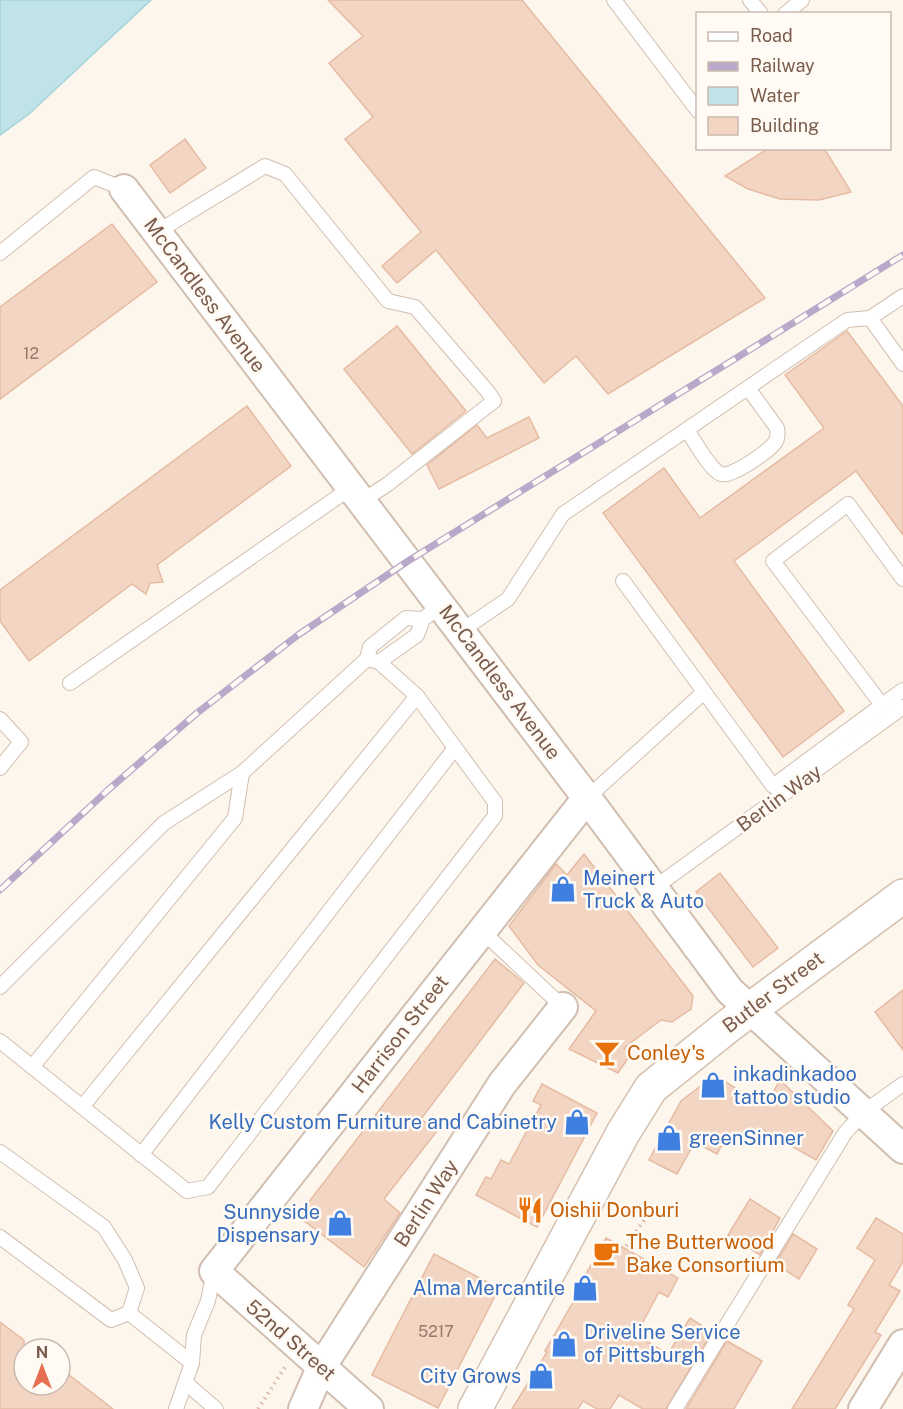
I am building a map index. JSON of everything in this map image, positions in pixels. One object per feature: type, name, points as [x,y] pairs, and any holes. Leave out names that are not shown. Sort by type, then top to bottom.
[{"type":"main road","name":"Butler Street","points":[[475,1409],[622,1133],[651,1088],[750,1010],[903,896]]},
{"type":"street","name":"McCandless Avenue","points":[[124,189],[357,494],[433,612],[461,631],[730,991],[903,1149]]},
{"type":"street","name":"Harrison Street","points":[[214,1271],[587,798]]},
{"type":"street","name":"Berlin Way","points":[[303,1409],[322,1366],[502,1084],[563,1007]]},
{"type":"street","name":"52nd Street","points":[[214,1271],[369,1409]]},
{"type":"street","points":[[863,1409],[903,1344]]},
{"type":"lane","points":[[614,0],[696,108]]},
{"type":"lane","points":[[750,0],[759,12]]},
{"type":"lane","points":[[787,12],[802,0]]},
{"type":"lane","points":[[70,682],[357,494],[388,484],[494,402],[415,307],[388,301],[285,174],[265,166],[157,232]]},
{"type":"lane","points":[[0,253],[94,177],[124,189]]},
{"type":"lane","points":[[461,631],[508,599],[563,514],[847,320],[870,318],[903,296]]},
{"type":"lane","points":[[870,318],[903,364]]},
{"type":"lane","points":[[687,430],[716,470],[723,475],[732,474],[774,445],[778,436],[777,428],[748,388]]},
{"type":"lane","points":[[882,705],[773,561],[848,504],[903,579]]},
{"type":"lane","points":[[623,580],[772,786],[903,690]]},
{"type":"lane","points":[[0,1041],[187,1191],[208,1187],[495,816],[495,802],[417,696],[373,661],[370,646],[406,618],[433,612]]},
{"type":"lane","points":[[0,987],[164,823],[242,773],[373,661],[417,635],[433,612]]},
{"type":"lane","points":[[587,798],[704,692]]},
{"type":"lane","points":[[82,1107],[417,696]]},
{"type":"lane","name":"Berlin Way","points":[[654,888],[903,707]]},
{"type":"lane","points":[[0,719],[21,742],[0,768]]},
{"type":"lane","points":[[141,1155],[455,748]]},
{"type":"lane","points":[[32,1067],[235,818],[242,773]]},
{"type":"lane","points":[[482,931],[563,1007]]},
{"type":"lane","points":[[675,1409],[845,1133],[864,1112],[903,1084]]},
{"type":"lane","points":[[0,1152],[104,1227],[125,1260],[137,1288],[129,1313]]},
{"type":"lane","points":[[0,1236],[111,1320],[129,1313]]},
{"type":"lane","points":[[176,1409],[192,1364],[194,1335],[208,1301],[214,1271]]},
{"type":"lane","points":[[129,1313],[192,1364]]},
{"type":"lane","points":[[186,1383],[216,1409]]},
{"type":"path","points":[[626,1246],[647,1216]]},
{"type":"path","points":[[258,1409],[288,1364]]},
{"type":"water","points":[[0,0],[151,0],[29,114],[0,135]]},
{"type":"building","points":[[328,0],[522,0],[765,298],[608,394],[576,356],[544,383],[436,250],[397,283],[382,266],[421,232],[345,139],[373,117],[329,63],[363,36]]},
{"type":"building","points":[[185,139],[206,168],[170,193],[150,165]]},
{"type":"building","points":[[766,150],[825,150],[851,192],[819,200],[780,199],[748,189],[725,176]]},
{"type":"building","points":[[112,224],[157,282],[0,399],[0,307]]},
{"type":"building","points":[[397,326],[466,411],[412,454],[344,369]]},
{"type":"building","points":[[847,331],[903,406],[903,535],[856,471],[734,561],[844,711],[783,757],[603,513],[664,468],[700,518],[824,428],[785,375]]},
{"type":"building","points":[[247,406],[291,466],[157,565],[163,582],[150,583],[146,594],[132,584],[29,661],[0,621],[0,590]]},
{"type":"building","points":[[529,417],[539,438],[439,489],[427,465],[477,425],[487,438]]},
{"type":"building","points":[[584,854],[693,996],[691,1009],[672,1022],[661,1020],[624,1048],[631,1054],[618,1073],[569,1049],[596,1011],[538,965],[509,926],[556,864],[567,875]]},
{"type":"building","points":[[720,873],[778,948],[753,967],[696,892]]},
{"type":"building","points":[[495,959],[524,983],[421,1119],[437,1131],[384,1199],[400,1213],[364,1267],[298,1216]]},
{"type":"building","points":[[903,990],[903,1050],[875,1012]]},
{"type":"building","points":[[715,1075],[765,1107],[780,1080],[833,1131],[816,1160],[760,1128],[753,1141],[738,1132],[736,1137],[729,1132],[717,1154],[695,1142],[677,1174],[649,1160],[681,1101]]},
{"type":"building","points":[[542,1084],[597,1113],[537,1227],[476,1195],[486,1177],[491,1179],[501,1160],[509,1164],[541,1105],[533,1101]]},
{"type":"building","points":[[750,1199],[780,1218],[760,1255],[728,1235]]},
{"type":"building","points":[[876,1218],[903,1234],[903,1262],[889,1285],[900,1291],[875,1332],[881,1335],[835,1409],[792,1409],[854,1309],[848,1305],[875,1260],[857,1248]]},
{"type":"building","points":[[793,1234],[817,1249],[799,1279],[775,1264]]},
{"type":"building","points":[[606,1238],[678,1278],[668,1297],[659,1292],[636,1335],[668,1354],[690,1318],[712,1332],[666,1409],[643,1409],[619,1395],[610,1409],[597,1409],[583,1401],[578,1409],[512,1409],[547,1352],[545,1351]]},
{"type":"building","points":[[434,1254],[499,1288],[438,1408],[372,1375]]},
{"type":"building","points":[[0,1322],[20,1337],[12,1337],[12,1397],[72,1397],[72,1377],[113,1409],[0,1409]]},
{"type":"building","points":[[727,1341],[762,1361],[734,1409],[686,1409]]},
{"type":"railway","points":[[0,890],[108,790],[197,713],[298,635],[408,561],[903,255]]},
{"type":"place","name":"Meinert Truck & Auto","points":[[563,889]]},
{"type":"place","name":"Conley's","points":[[607,1053]]},
{"type":"place","name":"inkadinkadoo tattoo studio","points":[[713,1085]]},
{"type":"place","name":"Kelly Custom Furniture and Cabinetry","points":[[577,1122]]},
{"type":"place","name":"greenSinner","points":[[669,1138]]},
{"type":"place","name":"Oishii Donburi","points":[[530,1210]]},
{"type":"place","name":"Sunnyside Dispensary","points":[[340,1223]]},
{"type":"place","name":"The Butterwood Bake Consortium","points":[[606,1253]]},
{"type":"place","name":"Alma Mercantile","points":[[585,1288]]},
{"type":"place","name":"Driveline Service of Pittsburgh","points":[[564,1344]]},
{"type":"place","name":"City Grows","points":[[541,1376]]}]
